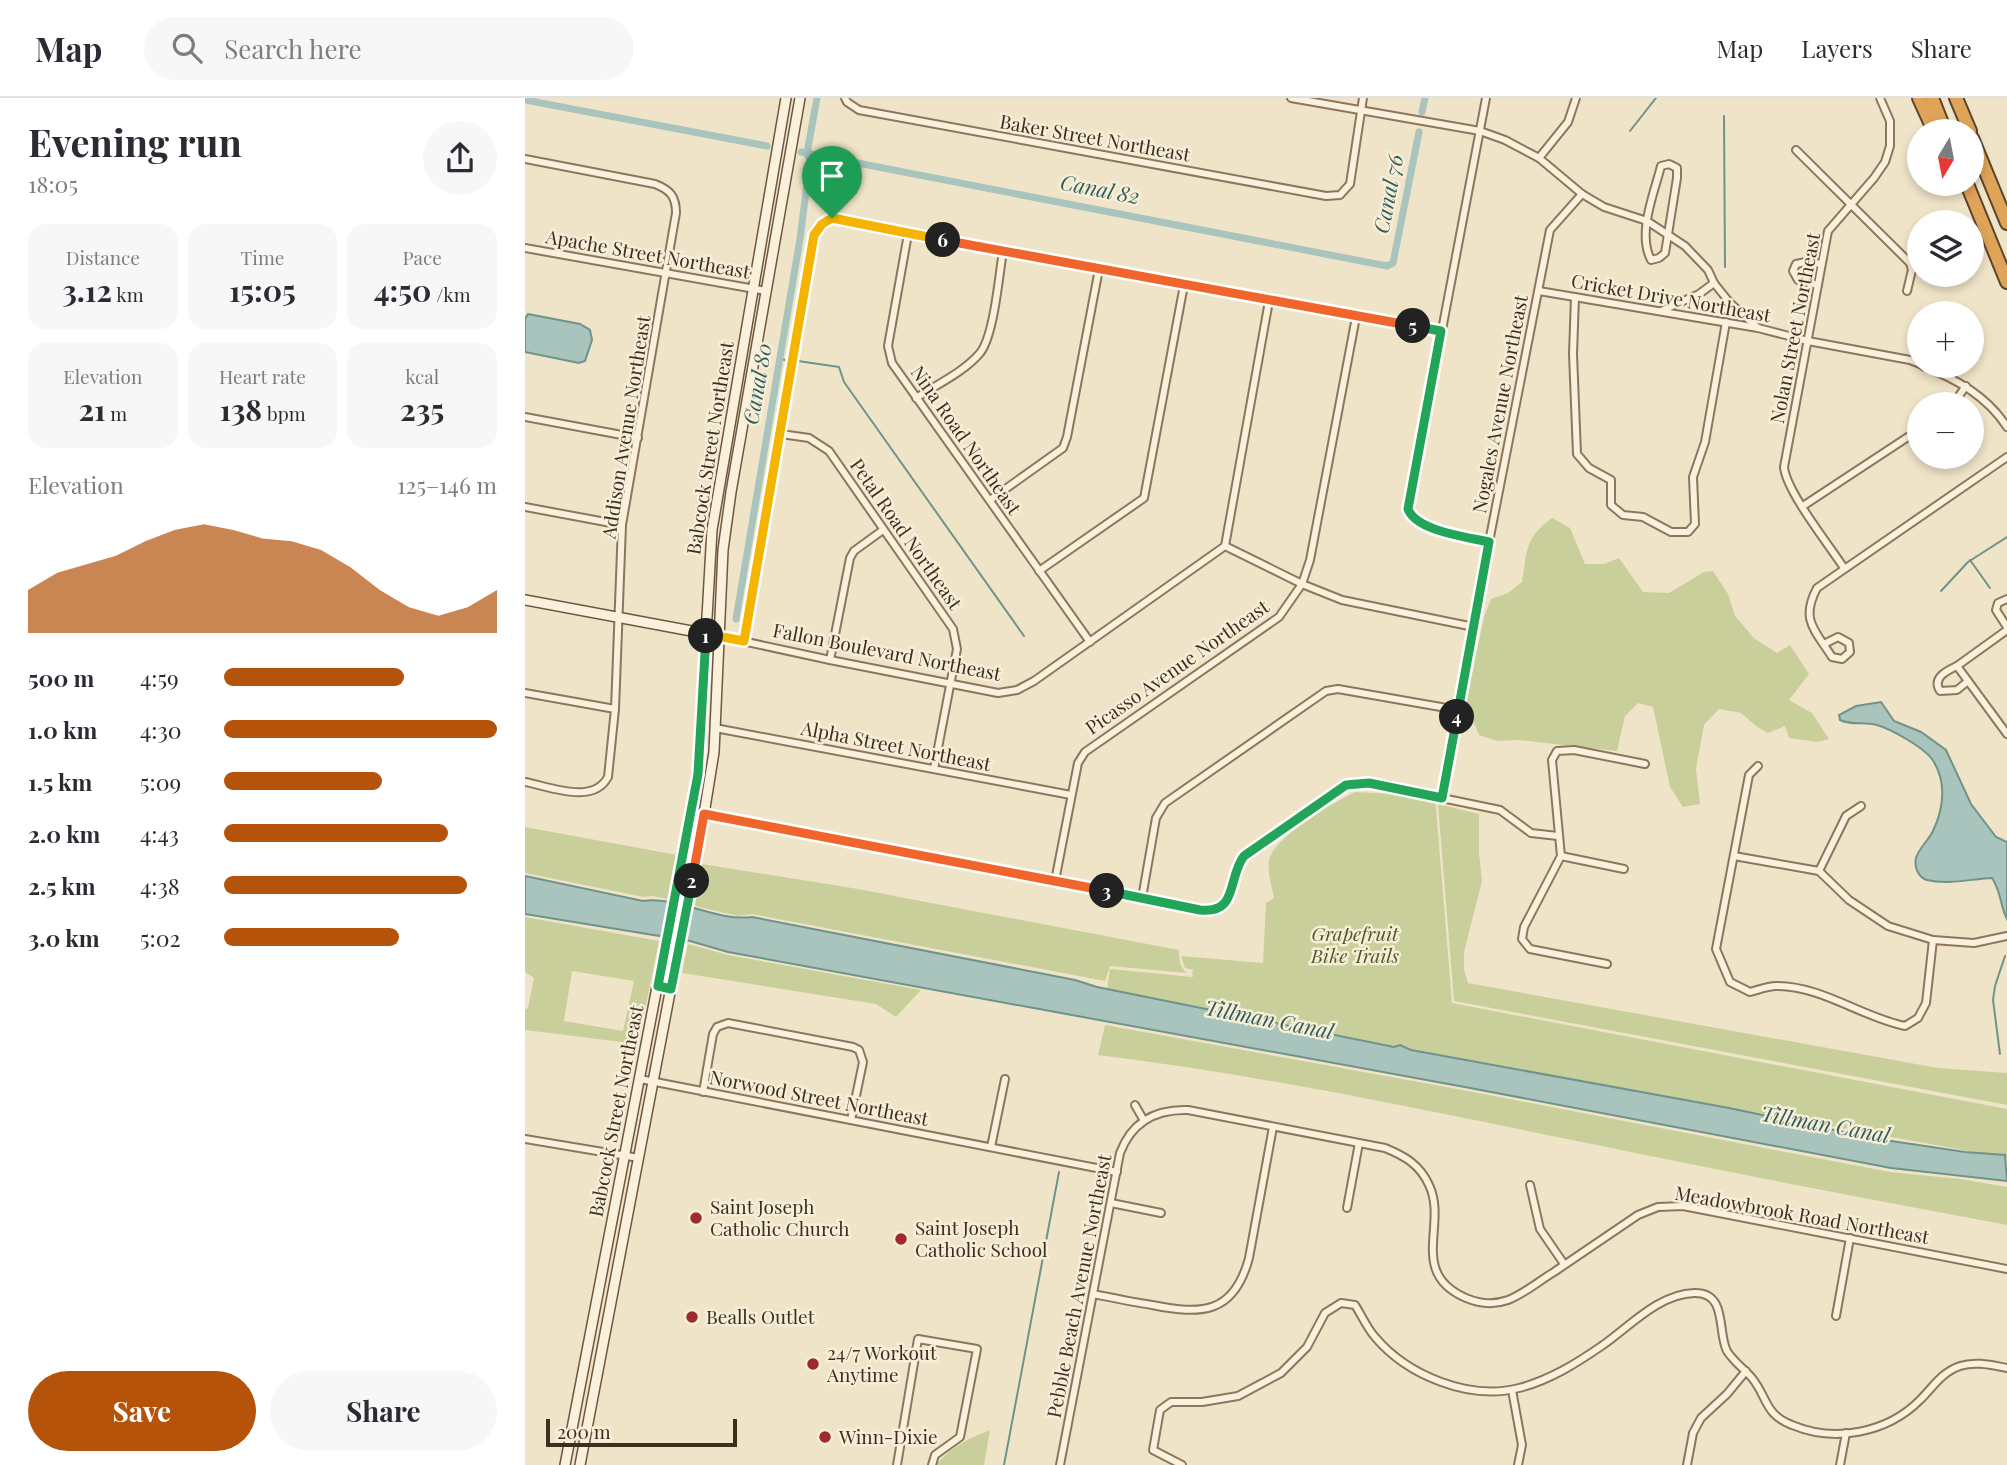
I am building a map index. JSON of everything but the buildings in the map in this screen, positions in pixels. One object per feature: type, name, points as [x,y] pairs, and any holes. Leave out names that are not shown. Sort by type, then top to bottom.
[{"type":"highway","points":[[1919,98],[1929,119]]},
{"type":"highway","points":[[1932,98],[1940,119]]},
{"type":"highway","points":[[1956,98],[1965,119]]},
{"type":"highway","points":[[1985,170],[2007,223]]},
{"type":"highway","points":[[1968,196],[1977,210]]},
{"type":"highway","points":[[1972,196],[1977,210]]},
{"type":"highway","points":[[1984,227],[2007,282]]},
{"type":"main road","name":"Babcock Street Northeast","points":[[565,1465],[691,812],[701,739],[712,530],[786,98]]},
{"type":"main road","name":"Babcock Street Northeast","points":[[580,1465],[704,814],[715,728],[723,550],[800,98]]},
{"type":"main road","name":"Fallon Boulevard Northeast","points":[[525,600],[719,636]]},
{"type":"main road","points":[[658,986],[671,989]]},
{"type":"street","points":[[1290,98],[1479,131],[1505,140],[1539,158],[1582,194],[1604,207],[1647,221],[1667,234],[1697,257],[1730,303],[1758,328]]},
{"type":"street","points":[[1361,111],[1363,98]]},
{"type":"street","points":[[1486,98],[1408,509],[1411,516],[1424,526],[1489,542]]},
{"type":"street","points":[[1539,158],[1568,122],[1576,98]]},
{"type":"street","name":"Nolan Street Northeast","points":[[1844,568],[1792,492],[1784,467],[1828,231],[1885,162],[1890,146],[1890,121],[1881,98]]},
{"type":"street","name":"Baker Street Northeast","points":[[846,100],[859,110],[1327,196],[1340,195],[1350,184],[1361,111]]},
{"type":"street","points":[[1796,150],[1910,263],[1912,270],[1907,291]]},
{"type":"street","name":"Addison Avenue Northeast","points":[[525,160],[655,184],[674,197],[676,213],[622,525],[615,709],[608,777],[596,791],[578,792],[525,782]]},
{"type":"street","points":[[1669,164],[1677,168],[1677,178],[1665,253],[1651,260],[1646,250],[1647,221],[1661,166],[1669,164]]},
{"type":"street","name":"Nogales Avenue Northeast","points":[[1442,798],[1550,230],[1582,194]]},
{"type":"street","points":[[744,641],[814,235],[822,224],[832,218],[1441,331]]},
{"type":"street","name":"Nina Road Northeast","points":[[908,234],[888,346],[892,363],[1090,642]]},
{"type":"street","name":"Apache Street Northeast","points":[[525,248],[766,291]]},
{"type":"street","points":[[916,397],[961,368],[981,351],[989,331],[1003,251]]},
{"type":"street","points":[[1818,285],[1798,280],[1793,271],[1799,262],[1821,264]]},
{"type":"street","points":[[990,500],[1063,447],[1099,269]]},
{"type":"street","points":[[1660,311],[1699,294],[1714,283]]},
{"type":"street","points":[[1039,571],[1144,498],[1184,285]]},
{"type":"street","name":"Cricket Drive Northeast","points":[[1539,291],[1726,322],[1907,359]]},
{"type":"street","points":[[1575,297],[1573,354],[1577,454],[1589,468],[1611,480],[1611,505],[1623,515],[1643,517],[1671,531],[1688,532],[1695,524],[1693,477],[1705,442],[1726,322]]},
{"type":"street","points":[[1269,301],[1225,546],[1302,584],[1342,600],[1474,627]]},
{"type":"street","name":"Picasso Avenue Northeast","points":[[1055,881],[1078,763],[1085,752],[1279,617],[1302,584],[1310,560],[1356,317]]},
{"type":"street","name":"Cricket Drive Northeast","points":[[1949,378],[1982,398],[2007,427]]},
{"type":"street","points":[[1962,392],[1966,386]]},
{"type":"street","points":[[525,418],[638,438]]},
{"type":"street","name":"Petal Road Northeast","points":[[781,434],[809,438],[829,451],[953,629],[957,649],[935,769]]},
{"type":"street","points":[[1803,506],[1907,438]]},
{"type":"street","points":[[1824,644],[1811,625],[1808,615],[1809,602],[1817,588],[2007,457]]},
{"type":"street","points":[[525,507],[622,525]]},
{"type":"street","points":[[830,660],[850,558],[854,551],[883,530]]},
{"type":"street","name":"Fallon Boulevard Northeast","points":[[719,636],[950,684],[1007,693],[1034,681],[1225,546]]},
{"type":"street","points":[[1968,681],[1957,690],[1940,691],[1938,680],[2007,629],[1996,610],[1998,603],[2007,600]]},
{"type":"street","points":[[1957,666],[2007,734]]},
{"type":"street","points":[[1142,898],[1156,818],[1165,803],[1326,691],[1338,689],[1458,710]]},
{"type":"street","points":[[525,693],[615,709]]},
{"type":"street","points":[[1998,722],[2007,716]]},
{"type":"street","name":"Alpha Street Northeast","points":[[715,728],[1071,795]]},
{"type":"street","points":[[1607,964],[1530,949],[1522,939],[1524,927],[1562,856],[1552,760],[1557,751],[1574,750],[1644,764]]},
{"type":"street","points":[[1758,766],[1749,775],[1716,949],[1730,982],[1750,992],[1775,986],[1817,993],[1885,1022],[1905,1026],[1918,1018],[1926,1003],[1933,940]]},
{"type":"street","points":[[691,812],[1207,910],[1214,910],[1225,904],[1230,896],[1236,869],[1244,856],[1346,785],[1369,783],[1500,810],[1531,833],[1558,836]]},
{"type":"street","points":[[1819,871],[1846,816],[1861,807]]},
{"type":"street","points":[[1562,856],[1624,869]]},
{"type":"street","points":[[1734,856],[1819,871],[1849,900],[1888,926],[1933,940],[1974,943],[2007,936]]},
{"type":"street","points":[[703,1092],[713,1034],[717,1027],[728,1023],[740,1025],[859,1050],[863,1062],[852,1120]]},
{"type":"street","name":"Norwood Street Northeast","points":[[640,1079],[1117,1172]]},
{"type":"street","points":[[991,1147],[1005,1079]]},
{"type":"street","points":[[1135,1105],[1143,1119]]},
{"type":"street","name":"Meadowbrook Road Northeast","points":[[1143,1119],[1168,1110],[1188,1110],[1385,1148],[1401,1154],[1423,1173],[1430,1187],[1436,1216],[1431,1247],[1434,1263],[1448,1287],[1477,1302],[1506,1301],[1519,1295],[1638,1215],[1658,1207],[1683,1206],[2007,1269]]},
{"type":"street","name":"Pebble Beach Avenue Northeast","points":[[1061,1465],[1117,1172],[1125,1140],[1143,1119]]},
{"type":"street","points":[[1093,1294],[1182,1311],[1198,1311],[1220,1303],[1235,1291],[1243,1278],[1248,1258],[1273,1127]]},
{"type":"street","points":[[525,1139],[639,1158]]},
{"type":"street","points":[[1347,1208],[1359,1143]]},
{"type":"street","points":[[1530,1185],[1540,1229],[1565,1264]]},
{"type":"street","points":[[1111,1203],[1161,1213]]},
{"type":"street","points":[[1836,1316],[1850,1238]]},
{"type":"street","points":[[1182,1465],[1153,1450],[1160,1410],[1171,1402],[1202,1402],[1238,1396],[1281,1373],[1307,1346],[1325,1313],[1341,1303],[1355,1306],[1375,1337],[1403,1362],[1437,1380],[1466,1388],[1512,1390],[1562,1372],[1658,1304],[1677,1294],[1698,1293],[1710,1298],[1718,1307],[1724,1345],[1758,1385],[1769,1409],[1783,1421],[1817,1432],[1846,1433],[1874,1428],[1895,1419],[1919,1401],[1941,1377],[1959,1366],[1976,1363],[2007,1368]]},
{"type":"street","points":[[897,1465],[918,1339],[977,1349],[960,1437],[935,1455],[932,1465]]},
{"type":"street","points":[[1687,1465],[1693,1433],[1700,1418],[1727,1394],[1746,1371]]},
{"type":"street","points":[[1512,1390],[1522,1446],[1518,1465]]},
{"type":"street","points":[[1840,1465],[1846,1433]]},
{"type":"green space","points":[[1552,518],[1570,528],[1585,564],[1604,564],[1619,558],[1643,592],[1669,593],[1704,572],[1713,571],[1728,594],[1735,616],[1754,638],[1777,653],[1790,645],[1809,674],[1789,700],[1812,713],[1829,739],[1818,742],[1789,738],[1785,726],[1768,733],[1741,713],[1719,709],[1704,725],[1696,769],[1700,804],[1683,807],[1670,787],[1653,707],[1638,703],[1625,716],[1617,751],[1519,740],[1497,741],[1479,735],[1466,703],[1484,617],[1491,599],[1508,593],[1522,582],[1532,539]]},
{"type":"green space","name":"Grapefruit Bike Trails","points":[[1355,792],[1435,796],[1452,1003],[2007,1109],[2007,1158],[1411,1050],[1107,989],[1110,969],[1193,977],[1194,970],[1185,968],[1181,956],[1263,963],[1266,903],[1274,898],[1269,860],[1293,831]]},
{"type":"green space","points":[[1438,804],[1479,814],[1482,881],[1464,952],[1464,969],[1468,983],[1938,1068],[2007,1073],[2007,1105],[1454,1001]]},
{"type":"green space","points":[[525,827],[677,855],[668,899],[644,897],[525,873]]},
{"type":"green space","points":[[702,864],[858,889],[1179,950],[1181,965],[1187,973],[1110,966],[1105,981],[752,914],[738,916],[695,906]]},
{"type":"green space","points":[[525,917],[659,941],[638,1044],[525,1030],[525,1010],[528,1008],[534,978],[525,972]],"holes":[[[572,971],[634,981],[623,1031],[564,1021]]]},
{"type":"green space","points":[[688,944],[728,955],[921,990],[896,1017],[876,1004],[682,973]]},
{"type":"green space","points":[[1105,1025],[1890,1172],[2007,1187],[2007,1225],[1343,1094],[1098,1055]]},
{"type":"green space","points":[[990,1430],[984,1465],[936,1465],[961,1444]]},
{"type":"water","points":[[528,314],[580,324],[590,330],[592,340],[585,361],[579,363],[525,352],[525,319]]},
{"type":"water","points":[[1881,702],[1894,721],[1921,732],[1946,750],[1971,804],[1996,837],[2007,842],[2007,919],[1992,878],[1935,881],[1924,879],[1917,871],[1916,858],[1933,831],[1940,813],[1942,785],[1937,767],[1922,749],[1890,730],[1872,724],[1840,720],[1839,715],[1856,706]]},
{"type":"water","points":[[525,876],[643,901],[669,902],[724,916],[752,917],[1075,980],[1097,987],[1394,1047],[1400,1045],[1411,1050],[1729,1108],[1878,1139],[2005,1155],[2007,1181],[1891,1168],[728,952],[690,941],[525,914]]},
{"type":"waterway","name":"Canal 80","points":[[736,619],[800,239],[810,160],[807,153],[817,98]]},
{"type":"waterway","name":"Canal 76","points":[[1422,112],[1425,98]]},
{"type":"waterway","points":[[1630,131],[1656,98]]},
{"type":"waterway","name":"Canal 82","points":[[525,100],[767,146]]},
{"type":"waterway","points":[[1724,116],[1725,267]]},
{"type":"waterway","name":"Canal 82","points":[[801,152],[1387,266],[1393,263],[1419,132]]},
{"type":"waterway","name":"Canal 80","points":[[780,359],[785,360]]},
{"type":"waterway","points":[[798,361],[839,367],[844,382],[1024,636]]},
{"type":"waterway","points":[[1941,591],[1968,562],[2007,537]]},
{"type":"waterway","points":[[1970,560],[1990,588]]},
{"type":"waterway","points":[[2000,1054],[1993,1000],[2005,956]]},
{"type":"waterway","points":[[1004,1465],[1059,1172]]},
{"type":"place","name":"Saint Joseph Catholic Church","points":[[696,1218]]},
{"type":"place","name":"Saint Joseph Catholic School","points":[[901,1239]]},
{"type":"place","name":"Bealls Outlet","points":[[692,1317]]},
{"type":"place","name":"24/7 Workout Anytime","points":[[813,1364]]},
{"type":"place","name":"Winn-Dixie","points":[[825,1437]]},
{"type":"route","points":[[832,218],[1441,331],[1408,509],[1411,516],[1424,526],[1489,542],[1442,798],[1369,783],[1346,785],[1244,856],[1236,869],[1230,896],[1225,904],[1214,910],[1200,910],[704,814],[671,989],[658,986],[698,774],[706,634],[744,641],[814,235],[817,228],[832,218]]},
{"type":"water label","name":"Tillman Canal","points":[[1269,1020]]},
{"type":"water label","name":"Tillman Canal","points":[[1825,1125]]}]
